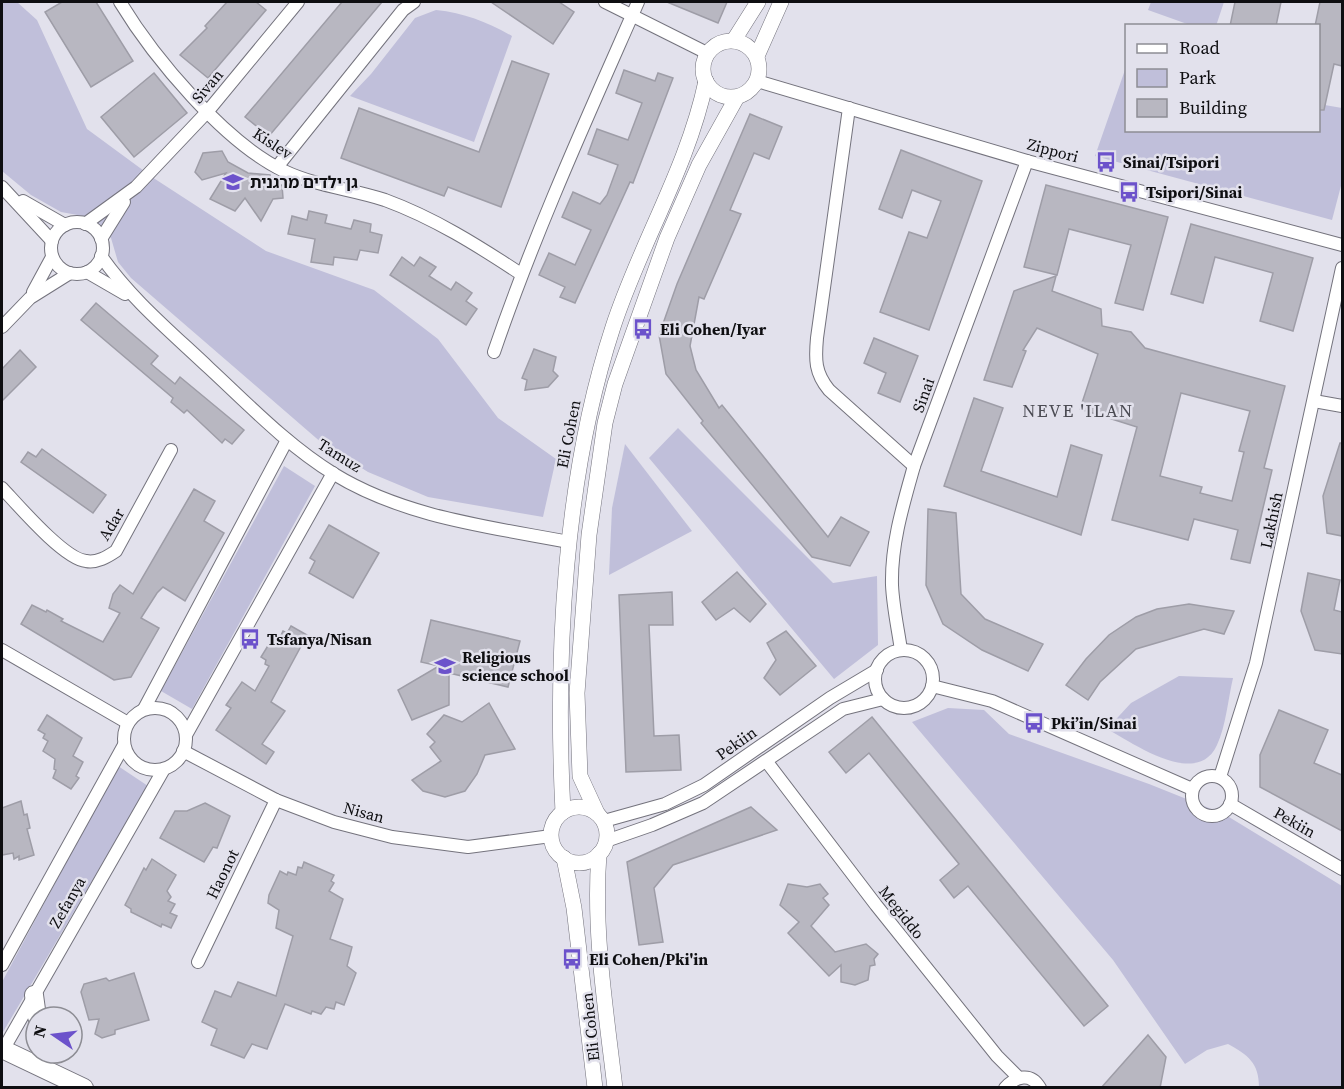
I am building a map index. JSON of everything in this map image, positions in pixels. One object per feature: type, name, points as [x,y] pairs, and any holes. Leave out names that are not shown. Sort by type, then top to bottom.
[{"type":"main road","points":[[34,995],[35,1005]]},
{"type":"main road","points":[[2,1051],[24,1056]]},
{"type":"main road","points":[[49,1065],[84,1088]]},
{"type":"street","name":"Kislev","points":[[120,2],[153,51],[208,111],[251,151],[277,167],[422,214],[463,236],[521,274]]},
{"type":"street","name":"Sivan","points":[[101,239],[136,187],[208,111],[298,2]]},
{"type":"street","points":[[277,167],[403,10],[414,2]]},
{"type":"street","points":[[605,2],[707,53]]},
{"type":"street","points":[[494,352],[521,274],[592,99],[638,2]]},
{"type":"street","points":[[734,40],[758,2]]},
{"type":"street","points":[[757,56],[781,2]]},
{"type":"street","points":[[734,40],[751,48],[757,56],[760,73],[757,81],[746,94],[737,97],[719,94],[706,81],[703,72],[707,53],[718,43],[734,40]]},
{"type":"street","name":"Eli Cohen","points":[[563,812],[558,727],[569,542],[581,453],[596,385],[613,327],[692,134],[706,81]]},
{"type":"street","name":"Zippori","points":[[757,81],[1027,161],[1342,245]]},
{"type":"street","points":[[600,817],[580,807],[563,812],[552,827],[551,836],[557,852],[564,858],[582,863],[603,848],[600,817],[580,776],[577,693],[589,535],[605,423],[619,373],[668,238],[699,165],[737,97]]},
{"type":"street","points":[[849,108],[817,338],[818,376],[829,390],[914,466]]},
{"type":"street","name":"Sinai","points":[[901,650],[892,586],[894,550],[914,466],[1027,161]]},
{"type":"street","name":"Sivan","points":[[85,224],[136,187]]},
{"type":"street","points":[[3,188],[65,225],[85,224],[97,232],[101,239],[101,256],[98,263],[87,272],[70,273],[47,286],[23,305]]},
{"type":"street","points":[[3,188],[52,241]]},
{"type":"street","points":[[2,327],[23,305],[42,279],[52,257],[52,241],[65,225]]},
{"type":"street","name":"Tamuz","points":[[101,256],[142,306]]},
{"type":"street","points":[[52,257],[59,267],[70,273]]},
{"type":"street","name":"Lakhish","points":[[1220,777],[1256,663],[1342,268]]},
{"type":"street","name":"Tamuz","points":[[87,272],[109,283],[142,306],[287,440],[333,474],[382,497],[434,515],[569,542]]},
{"type":"street","points":[[1314,401],[1342,406]]},
{"type":"street","points":[[287,440],[144,709],[128,723],[124,734],[124,745],[135,763],[154,770],[164,769],[172,765],[183,751],[186,735],[333,474]]},
{"type":"street","name":"Adar","points":[[2,488],[53,541],[70,554],[85,561],[102,560],[116,551],[171,450]]},
{"type":"street","points":[[2,650],[128,723]]},
{"type":"street","points":[[901,650],[910,650],[926,660],[931,668],[932,686],[923,700],[907,708],[890,704],[883,699],[876,685],[877,670],[886,657],[901,650]]},
{"type":"street","name":"Pekiin","points":[[600,817],[665,804],[704,785],[830,698],[877,670]]},
{"type":"street","points":[[932,686],[992,701],[1192,789]]},
{"type":"street","name":"Pekiin","points":[[603,848],[703,803],[843,709],[883,699]]},
{"type":"street","points":[[144,709],[168,710],[180,720],[186,735]]},
{"type":"street","name":"Zefanya","points":[[2,964],[124,745]]},
{"type":"street","name":"Nisan","points":[[183,751],[276,800],[334,822],[392,837],[468,846],[551,836]]},
{"type":"street","name":"Megiddo","points":[[767,762],[876,905],[997,1056],[1018,1077],[1027,1077],[1037,1082],[1040,1088]]},
{"type":"street","name":"Zefanya","points":[[2,1051],[164,769]]},
{"type":"street","points":[[1203,777],[1220,777],[1232,791],[1230,804],[1218,815],[1207,816],[1193,805],[1192,789],[1203,777]]},
{"type":"street","name":"Haonot","points":[[198,962],[276,800]]},
{"type":"street","name":"Pekiin","points":[[1230,804],[1342,869]]},
{"type":"street","name":"Eli Cohen","points":[[603,848],[596,888],[615,1088]]},
{"type":"street","name":"Eli Cohen","points":[[564,858],[574,908],[595,1088]]},
{"type":"street","points":[[1005,1088],[1018,1077]]},
{"type":"green space","points":[[2,2],[17,2],[37,20],[87,129],[155,179],[266,251],[374,290],[438,339],[498,418],[556,459],[543,517],[428,497],[368,472],[323,444],[131,278],[118,262],[111,238],[83,216],[61,212],[31,195],[2,171]]},
{"type":"green space","points":[[1151,2],[1224,2],[1217,24],[1187,24],[1148,10]]},
{"type":"green space","points":[[436,10],[476,19],[512,36],[474,142],[350,96],[371,74],[415,18]]},
{"type":"green space","points":[[1125,70],[1125,132],[1320,132],[1320,104],[1342,108],[1342,182],[1332,220],[1095,156]]},
{"type":"green space","points":[[678,428],[833,583],[877,576],[878,645],[834,679],[649,458]]},
{"type":"green space","points":[[625,444],[692,531],[609,575],[612,508]]},
{"type":"green space","points":[[284,466],[315,486],[192,709],[161,691]]},
{"type":"green space","points":[[1179,676],[1233,678],[1220,738],[1208,758],[1195,763],[1180,763],[1164,759],[1107,729],[1131,703]]},
{"type":"green space","points":[[948,708],[984,710],[1009,734],[1149,784],[1224,814],[1342,886],[1342,1087],[1259,1087],[1257,1072],[1251,1061],[1228,1044],[1207,1050],[1185,1064],[1113,960],[912,722]]},
{"type":"green space","points":[[118,766],[148,786],[3,1032],[2,982]]},
{"type":"building","points":[[62,2],[96,2],[133,61],[91,87],[45,12]]},
{"type":"building","points":[[227,2],[256,2],[266,10],[208,78],[180,55],[207,28],[205,26]]},
{"type":"building","points":[[342,2],[382,2],[269,136],[245,117]]},
{"type":"building","points":[[491,2],[559,2],[574,12],[553,44]]},
{"type":"building","points":[[667,2],[727,2],[718,23]]},
{"type":"building","points":[[1235,2],[1281,2],[1276,24],[1230,24]]},
{"type":"building","points":[[1320,2],[1342,2],[1342,66],[1334,64],[1324,110],[1320,110],[1320,24],[1315,24]]},
{"type":"building","points":[[512,61],[549,74],[501,207],[448,187],[444,196],[341,158],[359,108],[479,152]]},
{"type":"building","points":[[624,70],[655,81],[658,73],[673,78],[633,183],[630,182],[575,303],[560,297],[565,287],[539,275],[549,253],[575,265],[591,230],[562,217],[573,192],[600,204],[607,195],[618,165],[588,154],[597,129],[628,140],[642,103],[616,93]]},
{"type":"building","points":[[154,73],[187,113],[134,157],[101,117]]},
{"type":"building","points":[[750,114],[782,127],[769,159],[754,153],[730,210],[741,214],[704,299],[699,297],[690,346],[696,370],[719,408],[722,405],[828,537],[841,517],[869,532],[850,566],[812,557],[701,423],[703,421],[666,374],[659,335],[677,284]]},
{"type":"building","points":[[901,150],[982,181],[929,330],[880,312],[909,232],[927,238],[941,201],[912,190],[902,218],[879,209]]},
{"type":"building","points":[[222,151],[228,162],[248,173],[270,175],[271,186],[282,185],[283,198],[273,199],[261,221],[245,198],[235,211],[210,199],[226,173],[202,180],[195,172],[203,153]]},
{"type":"building","points":[[1046,185],[1168,217],[1143,310],[1115,303],[1131,245],[1069,229],[1057,275],[1024,267]]},
{"type":"building","points":[[309,211],[327,215],[325,223],[351,229],[354,220],[371,224],[370,232],[382,235],[378,253],[360,250],[357,260],[334,257],[333,265],[311,262],[315,239],[288,234],[292,216],[307,220]]},
{"type":"building","points":[[1191,224],[1313,258],[1293,331],[1260,321],[1273,273],[1215,257],[1203,303],[1171,294]]},
{"type":"building","points":[[402,257],[414,266],[420,257],[436,267],[429,276],[451,290],[456,282],[472,293],[466,301],[477,309],[466,325],[390,275]]},
{"type":"building","points":[[1056,276],[1052,291],[1101,309],[1102,326],[1131,332],[1145,348],[1285,386],[1264,468],[1272,470],[1250,563],[1231,559],[1238,530],[1194,519],[1188,540],[1112,520],[1137,427],[1080,409],[1098,354],[1037,328],[1023,350],[1026,351],[1012,387],[984,380],[1014,291]],"holes":[[[1181,393],[1250,411],[1239,451],[1244,452],[1232,501],[1200,493],[1202,487],[1160,476]]]},
{"type":"building","points":[[96,303],[158,356],[151,364],[175,384],[180,377],[244,430],[232,444],[225,439],[222,443],[187,410],[184,413],[171,402],[173,398],[81,320]]},
{"type":"building","points":[[874,338],[918,356],[900,402],[878,393],[886,373],[864,363]]},
{"type":"building","points":[[534,349],[556,357],[553,371],[558,376],[548,387],[525,390],[527,380],[522,378]]},
{"type":"building","points":[[20,350],[36,367],[2,401],[2,369]]},
{"type":"building","points":[[974,398],[1003,408],[981,471],[1057,497],[1071,445],[1102,455],[1081,535],[944,486]]},
{"type":"building","points":[[1340,443],[1342,443],[1342,536],[1327,533],[1323,496]]},
{"type":"building","points":[[42,449],[106,495],[93,513],[21,462],[28,452],[36,457]]},
{"type":"building","points":[[194,489],[215,501],[204,521],[224,533],[185,601],[163,587],[157,593],[141,618],[159,628],[131,677],[114,680],[21,624],[32,605],[46,612],[47,610],[63,619],[61,621],[103,642],[120,613],[109,608],[113,594],[120,585],[133,594]]},
{"type":"building","points":[[928,509],[956,513],[961,594],[985,619],[1043,644],[1028,671],[982,650],[943,624],[926,585]]},
{"type":"building","points":[[329,525],[379,553],[353,598],[309,573],[315,561],[310,558]]},
{"type":"building","points":[[737,572],[766,604],[750,622],[734,608],[716,620],[702,602]]},
{"type":"building","points":[[1308,573],[1340,580],[1334,610],[1342,612],[1342,654],[1315,650],[1301,611]]},
{"type":"building","points":[[672,592],[673,625],[649,625],[654,736],[679,735],[681,770],[626,772],[619,595]]},
{"type":"building","points":[[1189,604],[1234,611],[1224,634],[1204,629],[1136,649],[1100,682],[1088,700],[1066,685],[1109,635],[1136,617],[1157,609]]},
{"type":"building","points":[[431,620],[520,641],[508,687],[449,673],[449,705],[412,720],[398,690],[439,666],[421,662]]},
{"type":"building","points":[[291,626],[307,635],[271,702],[285,711],[262,744],[274,752],[266,764],[216,730],[231,708],[226,705],[242,682],[255,691],[269,666],[261,657],[269,644],[271,645],[274,640],[278,642],[283,631],[287,633]]},
{"type":"building","points":[[786,631],[816,666],[780,695],[764,678],[776,660],[767,643]]},
{"type":"building","points":[[489,703],[515,749],[485,755],[477,774],[465,791],[445,797],[423,791],[412,780],[441,761],[430,747],[435,742],[427,734],[444,715],[462,722]]},
{"type":"building","points":[[1279,710],[1328,730],[1314,763],[1342,775],[1342,831],[1260,787],[1260,755]]},
{"type":"building","points":[[47,715],[82,738],[73,756],[83,762],[76,776],[79,778],[71,789],[53,778],[56,770],[54,769],[55,759],[43,751],[48,741],[43,738],[45,734],[38,730]]},
{"type":"building","points":[[872,717],[1108,1006],[1084,1026],[968,886],[954,898],[940,880],[959,864],[869,753],[846,773],[829,752]]},
{"type":"building","points":[[21,801],[24,815],[27,814],[30,828],[27,829],[34,855],[19,860],[19,856],[14,859],[13,853],[2,855],[2,808]]},
{"type":"building","points":[[205,803],[230,816],[217,848],[213,847],[204,862],[160,838],[175,811],[187,811]]},
{"type":"building","points":[[751,807],[777,830],[673,865],[654,888],[663,942],[639,945],[627,862]]},
{"type":"building","points":[[152,859],[176,875],[167,891],[171,897],[168,901],[175,904],[170,913],[177,916],[171,928],[162,924],[161,927],[131,912],[131,909],[125,905],[144,868],[146,870]]},
{"type":"building","points":[[304,862],[334,875],[331,881],[334,883],[329,891],[343,899],[330,939],[352,947],[347,966],[356,973],[344,1005],[336,1002],[334,1009],[326,1007],[321,1014],[312,1011],[311,1014],[285,1004],[267,1049],[252,1044],[244,1058],[211,1045],[217,1029],[202,1022],[215,991],[231,997],[238,982],[276,996],[293,936],[276,928],[279,910],[268,903],[269,895],[280,871],[287,875],[288,872],[296,875],[298,867],[302,868]]},
{"type":"building","points":[[788,884],[807,887],[820,884],[828,894],[823,898],[829,905],[811,926],[835,952],[866,944],[878,954],[874,959],[875,965],[870,966],[868,980],[855,985],[841,982],[841,965],[829,976],[788,933],[799,922],[780,905]]},
{"type":"building","points":[[134,973],[149,1020],[115,1030],[115,1034],[102,1038],[95,1034],[99,1019],[89,1020],[81,992],[84,984],[106,978],[109,981]]},
{"type":"building","points":[[1148,1035],[1166,1057],[1160,1088],[1101,1088]]},
{"type":"place","name":"Sinai/Tsipori","points":[[1106,162]]},
{"type":"place","name":"גן ילדים מרגנית","points":[[233,182]]},
{"type":"place","name":"Tsipori/Sinai","points":[[1129,192]]},
{"type":"place","name":"Eli Cohen/Iyar","points":[[643,329]]},
{"type":"place","name":"Tsfanya/Nisan","points":[[250,639]]},
{"type":"place","name":"Religious science school","points":[[445,666]]},
{"type":"place","name":"Pki’in/Sinai","points":[[1034,723]]},
{"type":"place","name":"Eli Cohen/Pki'in","points":[[572,959]]},
{"type":"district","name":"NEVE 'ILAN","points":[[1078,410]]}]
